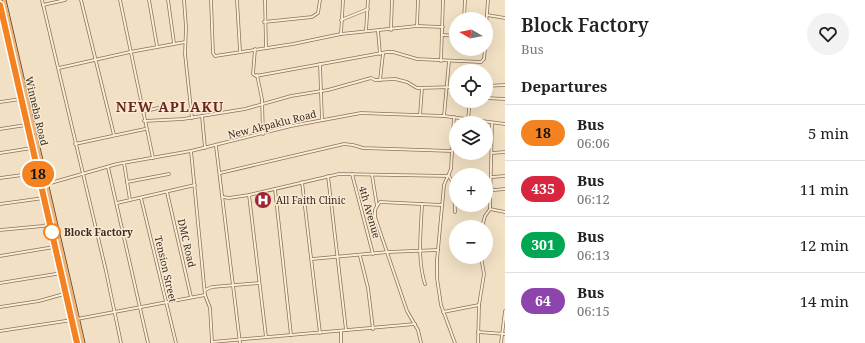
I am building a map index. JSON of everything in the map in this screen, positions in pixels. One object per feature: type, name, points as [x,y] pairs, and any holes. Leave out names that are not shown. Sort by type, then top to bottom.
[{"type":"highway","name":"Winneba Road","points":[[4,0],[83,343]]},
{"type":"highway","name":"Winneba Road","points":[[0,7],[77,342]]},
{"type":"highway","points":[[0,7],[5,7]]},
{"type":"street","points":[[42,0],[106,271],[121,343]]},
{"type":"street","points":[[43,5],[65,0]]},
{"type":"street","points":[[81,0],[114,135]]},
{"type":"street","points":[[120,0],[152,158]]},
{"type":"street","points":[[149,0],[157,46]]},
{"type":"street","points":[[168,0],[174,43]]},
{"type":"street","points":[[184,0],[185,42],[192,118]]},
{"type":"street","points":[[211,0],[214,54],[218,56],[341,34],[391,30],[417,26],[443,27]]},
{"type":"street","points":[[237,0],[240,51]]},
{"type":"street","points":[[264,0],[266,48]]},
{"type":"street","points":[[264,22],[312,17],[318,13],[320,0]]},
{"type":"street","points":[[341,34],[343,0]]},
{"type":"street","points":[[366,31],[368,0]]},
{"type":"street","points":[[391,30],[392,0]]},
{"type":"street","points":[[417,26],[418,0]]},
{"type":"street","points":[[441,61],[443,0]]},
{"type":"street","points":[[464,12],[465,0]]},
{"type":"street","points":[[487,12],[488,0]]},
{"type":"street","points":[[341,20],[368,9]]},
{"type":"street","points":[[493,16],[505,18]]},
{"type":"street","points":[[378,30],[380,54]]},
{"type":"street","points":[[443,35],[449,35]]},
{"type":"street","points":[[59,68],[157,46],[185,42]]},
{"type":"street","points":[[255,49],[252,74],[258,75],[393,52],[417,59],[441,61],[481,62],[484,56]]},
{"type":"street","points":[[380,80],[383,53]]},
{"type":"street","points":[[444,116],[449,61]]},
{"type":"street","points":[[320,64],[322,120]]},
{"type":"street","points":[[258,75],[262,104],[263,134]]},
{"type":"street","points":[[144,121],[192,118],[262,104],[371,78],[380,80],[388,78],[395,79],[407,82],[417,88],[447,88]]},
{"type":"street","points":[[493,86],[505,85]]},
{"type":"street","points":[[420,116],[422,88]]},
{"type":"street","points":[[493,98],[505,99]]},
{"type":"street","points":[[0,102],[21,99]]},
{"type":"street","points":[[142,112],[158,108]]},
{"type":"street","name":"New Akpaklu Road","points":[[46,184],[124,163],[216,146],[322,120],[374,113],[449,116]]},
{"type":"street","points":[[202,116],[205,148]]},
{"type":"street","name":"New Akpaklu Road","points":[[493,123],[505,124]]},
{"type":"street","points":[[0,129],[26,125]]},
{"type":"street","points":[[75,144],[145,129]]},
{"type":"street","points":[[220,173],[344,144],[363,148],[449,151]]},
{"type":"street","points":[[216,146],[240,342]]},
{"type":"street","points":[[0,153],[32,148]]},
{"type":"street","points":[[191,151],[206,290],[205,295],[210,308],[212,342],[240,342],[266,337],[373,329],[415,324]]},
{"type":"street","points":[[493,153],[505,152]]},
{"type":"street","points":[[124,163],[130,200]]},
{"type":"street","points":[[108,167],[148,343]]},
{"type":"street","points":[[0,178],[38,174]]},
{"type":"street","points":[[127,182],[169,174]]},
{"type":"street","points":[[223,197],[229,198],[249,195],[328,176],[352,174],[449,176],[444,186],[437,278],[443,312],[456,343]]},
{"type":"street","name":"4th Avenue","points":[[352,174],[374,254]]},
{"type":"street","points":[[372,175],[377,206]]},
{"type":"street","points":[[328,176],[339,257],[346,330]]},
{"type":"street","points":[[493,177],[505,176]]},
{"type":"street","points":[[302,182],[320,333]]},
{"type":"street","points":[[116,203],[167,192],[195,184]]},
{"type":"street","points":[[275,189],[291,335]]},
{"type":"street","points":[[493,190],[505,189]]},
{"type":"street","name":"DMC Road","points":[[167,192],[191,297]]},
{"type":"street","points":[[249,195],[266,337]]},
{"type":"street","points":[[0,204],[44,198]]},
{"type":"street","name":"Tension Street","points":[[141,198],[176,343]]},
{"type":"street","points":[[421,343],[415,324],[406,311],[388,252],[375,217],[375,210],[380,202],[442,205]]},
{"type":"street","points":[[422,204],[420,250],[421,272],[425,284]]},
{"type":"street","points":[[493,210],[505,212]]},
{"type":"street","points":[[0,230],[50,224]]},
{"type":"street","points":[[0,256],[56,247]]},
{"type":"street","points":[[312,259],[360,256],[388,252],[438,250]]},
{"type":"street","points":[[360,256],[368,288],[373,329]]},
{"type":"street","points":[[478,343],[479,305],[484,274],[482,264]]},
{"type":"street","points":[[0,283],[62,273]]},
{"type":"street","points":[[206,290],[212,287],[259,283]]},
{"type":"street","points":[[0,307],[39,301],[71,292]]},
{"type":"street","points":[[77,319],[205,295]]},
{"type":"street","points":[[443,312],[479,305]]},
{"type":"street","points":[[501,343],[505,312]]},
{"type":"street","points":[[0,331],[73,320]]},
{"type":"street","points":[[341,331],[341,343]]},
{"type":"street","points":[[478,332],[505,334]]},
{"type":"bus line","name":"18","points":[[0,5],[27,130],[62,273],[77,343]]},
{"type":"place","name":"All Faith Clinic","points":[[263,200]]},
{"type":"place","name":"Block Factory","points":[[52,232]]},
{"type":"district","name":"NEW APLAKU","points":[[170,107]]}]
